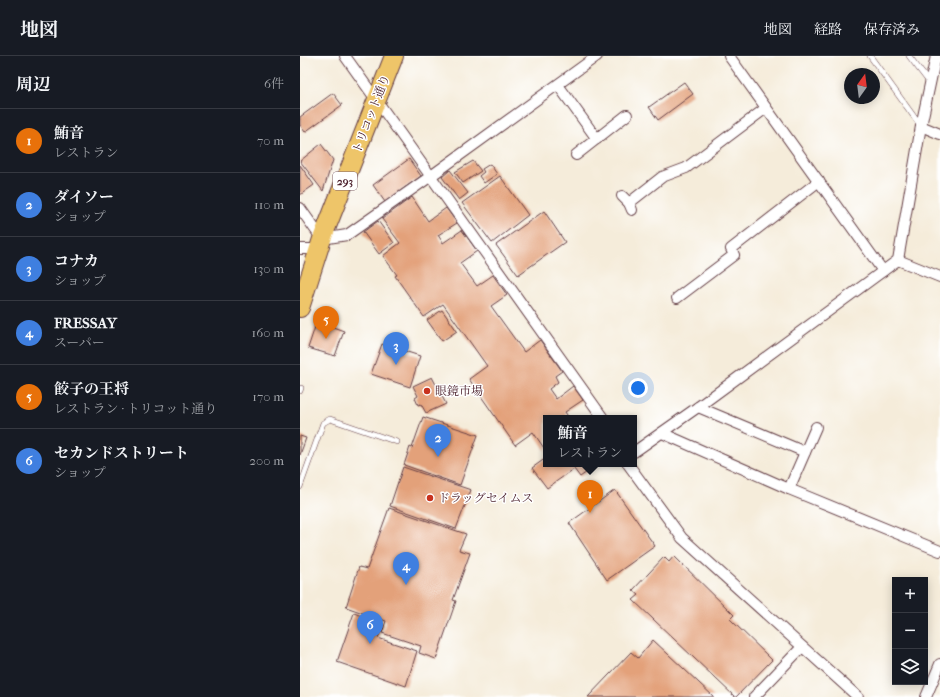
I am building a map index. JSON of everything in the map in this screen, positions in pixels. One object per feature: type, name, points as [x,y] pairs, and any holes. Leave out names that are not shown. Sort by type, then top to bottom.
[{"type":"highway","name":"トリコット通り","points":[[300,308],[320,244],[394,56]]},
{"type":"street","points":[[345,56],[601,415]]},
{"type":"street","points":[[300,249],[347,235],[597,56]]},
{"type":"street","points":[[729,56],[883,271]]},
{"type":"street","points":[[637,450],[698,408],[898,260],[921,126],[936,56]]},
{"type":"street","points":[[558,85],[597,139]]},
{"type":"street","points":[[628,203],[662,177],[686,168],[766,108]]},
{"type":"street","points":[[576,155],[627,115]]},
{"type":"street","points":[[921,126],[940,134]]},
{"type":"street","points":[[677,298],[734,255],[731,249],[819,181]]},
{"type":"street","points":[[300,208],[320,244]]},
{"type":"street","points":[[898,260],[940,277]]},
{"type":"street","points":[[698,408],[805,452]]},
{"type":"street","points":[[789,489],[816,427]]},
{"type":"street","points":[[662,433],[789,489],[940,551]]},
{"type":"street","points":[[630,467],[682,538],[858,697]]},
{"type":"street","points":[[754,697],[802,647]]},
{"type":"street","points":[[926,697],[940,664]]},
{"type":"lane","points":[[870,56],[921,126]]},
{"type":"lane","points":[[909,56],[930,83]]},
{"type":"lane","points":[[300,486],[323,423],[330,419],[397,442]]},
{"type":"building","points":[[684,82],[693,94],[658,120],[649,107]]},
{"type":"building","points":[[333,93],[342,105],[305,132],[300,125],[300,117]]},
{"type":"building","points":[[321,144],[333,160],[323,191],[300,161]]},
{"type":"building","points":[[409,159],[421,176],[385,202],[373,185]]},
{"type":"building","points":[[473,161],[481,171],[463,183],[455,172]]},
{"type":"building","points":[[490,164],[497,174],[484,183],[479,176],[484,172],[482,169]]},
{"type":"building","points":[[300,165],[314,185],[300,195]]},
{"type":"building","points":[[450,170],[468,193],[459,200],[442,177]]},
{"type":"building","points":[[500,176],[528,215],[492,243],[462,203]]},
{"type":"building","points":[[412,197],[428,221],[446,208],[457,223],[438,235],[443,243],[462,230],[477,251],[460,263],[477,286],[493,275],[507,295],[491,306],[524,352],[540,340],[562,371],[555,376],[558,382],[549,389],[556,399],[573,386],[583,400],[565,412],[567,415],[543,415],[543,447],[533,432],[515,445],[469,379],[487,366],[443,304],[424,317],[383,256],[400,243],[382,219]]},
{"type":"building","points":[[544,211],[565,242],[518,275],[496,245]]},
{"type":"building","points":[[378,221],[394,243],[379,254],[363,232]]},
{"type":"building","points":[[442,310],[457,331],[442,341],[427,320]]},
{"type":"building","points":[[318,318],[331,322],[330,326],[344,331],[335,356],[308,348]]},
{"type":"building","points":[[382,344],[420,356],[410,387],[371,374]]},
{"type":"building","name":"眼鏡市場","points":[[432,377],[446,404],[426,413],[421,404],[418,405],[415,398],[418,396],[413,386]]},
{"type":"building","points":[[423,417],[478,435],[460,485],[404,465]]},
{"type":"building","points":[[300,436],[306,438],[300,455]]},
{"type":"building","points":[[543,460],[543,467],[594,467],[580,477],[574,469],[547,488],[532,468]]},
{"type":"building","name":"ドラッグセイムス","points":[[403,467],[471,490],[456,529],[390,506]]},
{"type":"building","points":[[615,490],[655,546],[607,580],[569,523]]},
{"type":"building","points":[[389,508],[466,534],[459,550],[470,553],[453,600],[456,601],[436,659],[419,653],[421,646],[382,633],[386,621],[346,607],[359,567],[367,569]]},
{"type":"building","points":[[674,556],[734,615],[730,619],[772,660],[736,697],[633,600],[639,595],[633,590],[664,557],[669,562]]},
{"type":"building","points":[[354,613],[383,624],[378,638],[417,651],[406,686],[337,662]]},
{"type":"building","points":[[653,640],[714,697],[588,697],[631,652],[638,658]]},
{"type":"place","name":"餃子の王将","points":[[326,339]]},
{"type":"place","name":"コナカ","points":[[396,365]]},
{"type":"place","name":"眼鏡市場","points":[[427,391]]},
{"type":"place","name":"ダイソー","points":[[438,457]]},
{"type":"place","name":"ドラッグセイムス","points":[[430,498]]},
{"type":"place","name":"鮪音","points":[[590,513]]},
{"type":"place","name":"FRESSAY","points":[[406,585]]},
{"type":"place","name":"セカンドストリート","points":[[370,644]]}]
